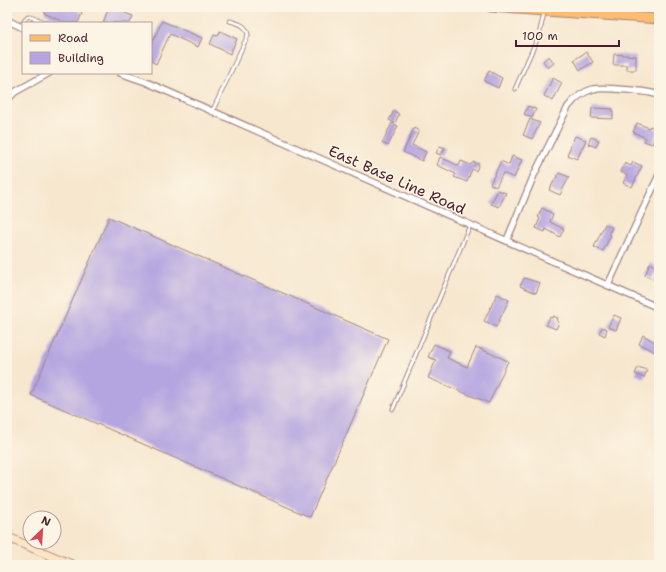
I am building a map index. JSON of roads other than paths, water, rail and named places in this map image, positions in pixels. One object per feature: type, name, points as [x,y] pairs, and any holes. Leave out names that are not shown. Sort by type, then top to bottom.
[{"type":"main road","points":[[490,7],[659,19]]},
{"type":"street","points":[[7,20],[22,27]]},
{"type":"street","points":[[7,100],[15,92],[47,74]]},
{"type":"street","name":"East Base Line Road","points":[[127,74],[659,308]]},
{"type":"street","points":[[507,240],[534,176],[568,107],[574,99],[582,93],[594,89],[648,92],[659,95]]},
{"type":"street","points":[[608,285],[659,175]]},
{"type":"street","points":[[7,537],[73,565]]},
{"type":"lane","points":[[515,89],[549,10]]},
{"type":"lane","points":[[23,22],[28,16],[35,17],[46,22]]},
{"type":"lane","points":[[212,112],[248,36],[247,29],[243,25],[230,21]]},
{"type":"lane","points":[[393,409],[470,225]]}]
